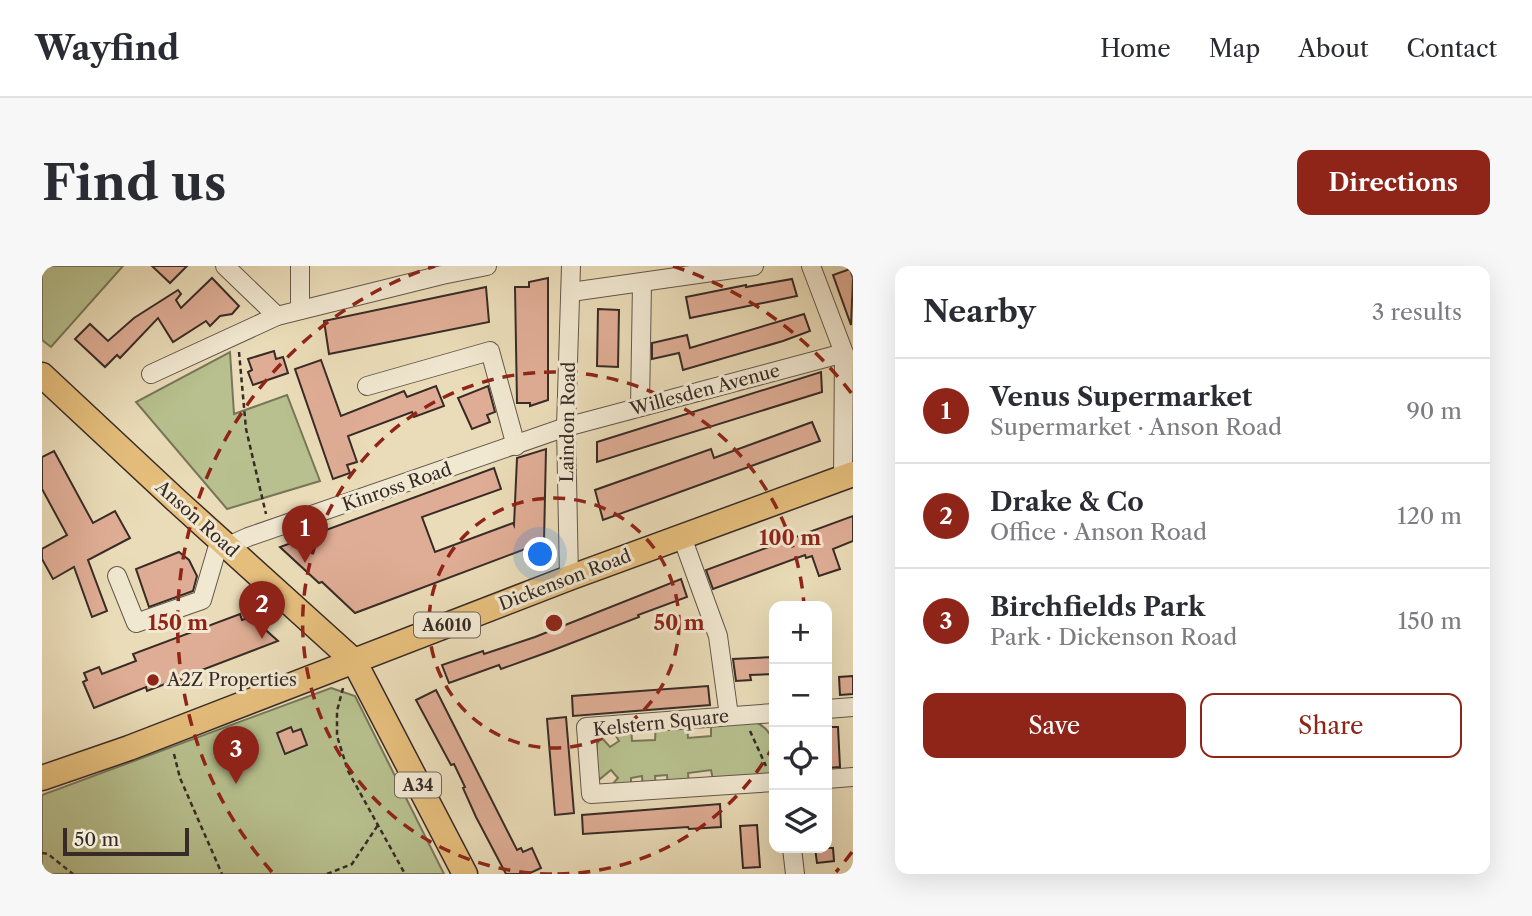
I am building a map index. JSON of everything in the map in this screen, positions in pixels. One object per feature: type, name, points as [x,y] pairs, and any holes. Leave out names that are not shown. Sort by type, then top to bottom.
[{"type":"highway","name":"Anson Road","points":[[42,375],[177,502],[354,661]]},
{"type":"highway","name":"Dickenson Road","points":[[42,778],[165,734],[569,578],[848,476]]},
{"type":"highway","name":"A34","points":[[354,661],[465,874]]},
{"type":"street","points":[[225,266],[277,316]]},
{"type":"street","points":[[300,266],[300,310]]},
{"type":"street","points":[[151,374],[277,316],[442,270],[487,266]]},
{"type":"street","name":"Laindon Road","points":[[569,578],[566,427],[571,266]]},
{"type":"street","points":[[571,292],[754,266]]},
{"type":"street","points":[[811,266],[844,353],[848,476]]},
{"type":"street","points":[[640,407],[642,283]]},
{"type":"street","points":[[367,386],[490,351],[516,446]]},
{"type":"street","name":"Willesden Avenue","points":[[566,427],[844,353]]},
{"type":"street","name":"Kinross Road","points":[[224,543],[566,427]]},
{"type":"street","points":[[682,537],[718,636],[733,711]]},
{"type":"street","points":[[117,576],[136,623],[202,600],[224,543]]},
{"type":"street","points":[[832,709],[853,707]]},
{"type":"street","name":"Kelstern Square","points":[[769,713],[733,711],[586,727],[591,794],[769,782]]},
{"type":"street","points":[[832,779],[853,777]]},
{"type":"street","points":[[793,853],[795,874]]},
{"type":"path","points":[[237,334],[246,429],[267,517]]},
{"type":"path","points":[[354,661],[337,711],[337,736],[348,771],[405,874]]},
{"type":"path","points":[[733,711],[769,773]]},
{"type":"path","points":[[165,734],[180,778],[222,874]]},
{"type":"path","points":[[327,874],[352,864],[378,824]]},
{"type":"path","points":[[42,853],[48,854],[74,874]]},
{"type":"green space","points":[[42,266],[123,266],[51,347],[42,340]]},
{"type":"green space","points":[[230,352],[234,414],[287,395],[320,481],[227,509],[136,402]]},
{"type":"green space","points":[[331,688],[355,696],[444,874],[42,874],[42,795]]},
{"type":"green space","points":[[752,721],[766,730],[769,734],[769,774],[714,784],[711,770],[688,773],[689,785],[668,787],[667,775],[655,776],[656,788],[643,788],[642,776],[631,778],[631,789],[609,788],[618,778],[611,770],[600,779],[597,775],[597,744],[601,737],[610,747],[619,741],[613,731],[631,727],[632,741],[655,740],[656,725],[687,724],[688,738],[711,736],[711,723]]},
{"type":"building","points":[[152,266],[187,266],[170,283]]},
{"type":"building","points":[[850,269],[853,278],[851,325],[833,275]]},
{"type":"building","points":[[212,278],[239,306],[232,314],[220,316],[210,326],[206,321],[173,342],[158,318],[120,358],[117,355],[105,367],[75,339],[90,324],[108,341],[134,318],[178,290],[181,294],[176,300],[181,308]]},
{"type":"building","points":[[548,278],[548,400],[530,406],[530,403],[517,403],[515,287],[529,287],[529,282]]},
{"type":"building","points":[[792,279],[797,296],[690,318],[686,297]]},
{"type":"building","points":[[486,287],[489,322],[329,354],[324,321]]},
{"type":"building","points":[[598,309],[619,310],[618,367],[597,366]]},
{"type":"building","points":[[804,314],[810,331],[783,341],[683,370],[679,353],[652,359],[652,343],[687,335],[690,348]]},
{"type":"building","points":[[274,351],[276,359],[283,357],[288,373],[253,385],[248,372],[252,370],[248,359]]},
{"type":"building","points":[[321,360],[341,416],[404,391],[407,397],[436,386],[444,406],[414,417],[412,412],[348,436],[357,462],[347,465],[350,473],[333,479],[295,369]]},
{"type":"building","points":[[821,372],[822,392],[597,462],[597,442]]},
{"type":"building","points":[[488,386],[495,412],[487,415],[490,422],[472,429],[458,398]]},
{"type":"building","points":[[812,422],[820,441],[603,520],[595,490],[711,449],[714,458]]},
{"type":"building","points":[[546,449],[544,542],[355,613],[280,547],[494,468],[501,489],[422,517],[435,552],[513,523],[514,525],[517,458]]},
{"type":"building","points":[[54,451],[93,523],[115,511],[130,538],[88,560],[107,611],[92,617],[74,567],[53,579],[42,559],[42,549],[67,535],[42,489],[42,457]]},
{"type":"building","points":[[853,516],[853,541],[833,549],[840,569],[819,576],[812,556],[806,558],[805,555],[713,589],[706,570]]},
{"type":"building","points":[[179,552],[189,560],[197,576],[193,591],[149,607],[136,569]]},
{"type":"building","points":[[681,579],[687,597],[551,651],[501,669],[499,665],[449,683],[442,665],[535,637]]},
{"type":"building","points":[[240,614],[242,620],[251,617],[278,641],[147,691],[146,687],[94,708],[83,682],[87,680],[84,673],[99,667],[102,674],[136,661],[133,654]]},
{"type":"building","points":[[769,657],[769,674],[750,675],[751,680],[736,681],[733,659]]},
{"type":"building","points":[[853,676],[853,694],[840,695],[839,677]]},
{"type":"building","points":[[708,686],[710,705],[573,716],[572,696]]},
{"type":"building","points":[[436,690],[517,850],[521,848],[523,852],[532,848],[541,868],[528,874],[506,874],[476,817],[454,764],[451,765],[416,700]]},
{"type":"building","points":[[566,717],[574,813],[555,815],[547,719]]},
{"type":"building","points":[[291,727],[293,732],[301,729],[307,745],[285,754],[277,733]]},
{"type":"building","points":[[832,727],[838,727],[840,767],[832,768]]},
{"type":"building","points":[[720,804],[721,827],[583,834],[582,815]]},
{"type":"building","points":[[757,825],[760,867],[743,868],[740,826]]},
{"type":"building","points":[[833,848],[834,861],[817,863],[816,853],[832,853]]},
{"type":"place","name":"Venus Supermarket","points":[[305,563]]},
{"type":"place","name":"Drake & Co","points":[[262,639]]},
{"type":"place","name":"A2Z Properties","points":[[153,680]]},
{"type":"place","name":"Birchfields Park","points":[[236,784]]}]
